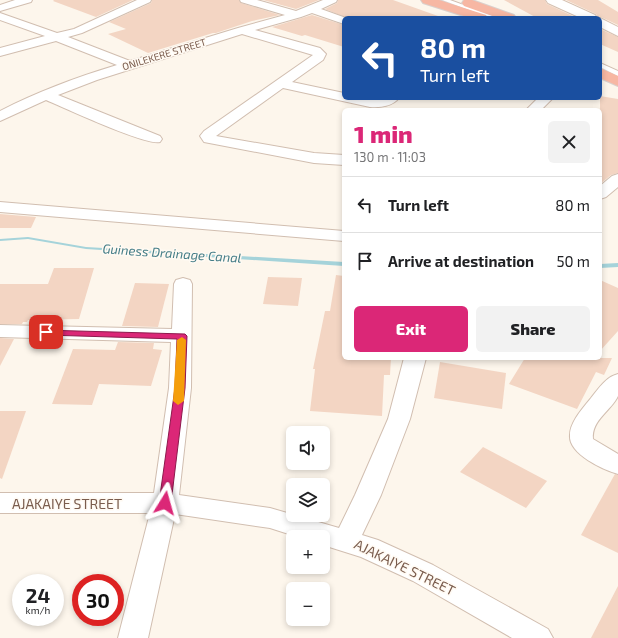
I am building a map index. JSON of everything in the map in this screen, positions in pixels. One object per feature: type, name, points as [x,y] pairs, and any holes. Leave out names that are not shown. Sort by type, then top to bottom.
[{"type":"highway","points":[[427,0],[476,16]]},
{"type":"highway","points":[[460,0],[504,16]]},
{"type":"highway","points":[[602,59],[618,67]]},
{"type":"highway","points":[[602,73],[618,82]]},
{"type":"street","points":[[0,8],[27,0]]},
{"type":"street","points":[[0,52],[57,38],[89,26],[146,0]]},
{"type":"street","points":[[245,0],[297,15]]},
{"type":"street","name":"ONILEKERE STREET","points":[[0,117],[26,102],[128,65],[242,30],[297,15],[332,0]]},
{"type":"street","points":[[552,0],[587,16]]},
{"type":"street","points":[[312,9],[342,20]]},
{"type":"street","points":[[0,16],[128,65]]},
{"type":"street","points":[[602,23],[618,32]]},
{"type":"street","points":[[242,30],[320,54],[319,57],[282,84],[209,134],[207,136],[209,139],[314,158],[342,160]]},
{"type":"street","points":[[282,84],[342,97]]},
{"type":"street","points":[[46,94],[155,139]]},
{"type":"street","points":[[356,100],[374,104],[381,104],[388,100]]},
{"type":"street","points":[[535,108],[544,100]]},
{"type":"street","points":[[602,192],[618,178]]},
{"type":"street","points":[[0,207],[342,236]]},
{"type":"street","points":[[133,638],[165,503],[180,388],[183,284]]},
{"type":"street","points":[[0,331],[182,336]]},
{"type":"street","points":[[347,540],[368,495],[397,425],[414,360]]},
{"type":"street","points":[[618,381],[587,419],[580,434],[582,441],[587,447],[618,465]]},
{"type":"street","name":"AJAKAIYE STREET","points":[[0,503],[165,503],[270,518],[347,540],[369,548],[423,573],[538,638]]},
{"type":"lane","points":[[445,0],[490,16]]},
{"type":"lane","points":[[602,65],[618,74]]},
{"type":"building","points":[[133,0],[96,17],[53,1]]},
{"type":"building","points":[[152,0],[239,0],[241,3],[280,15],[252,21],[148,53],[108,34],[126,29],[109,22],[151,3]]},
{"type":"building","points":[[263,0],[319,0],[296,9]]},
{"type":"building","points":[[338,0],[393,0],[438,16],[342,16],[325,9],[337,3]]},
{"type":"building","points":[[504,0],[545,0],[547,4],[573,16],[533,16]]},
{"type":"building","points":[[566,0],[598,0],[618,12],[618,25],[602,17],[602,16],[597,16],[596,14]]},
{"type":"building","points":[[312,15],[342,24],[342,46],[305,35],[302,36],[272,27]]},
{"type":"building","points":[[602,30],[618,37],[618,52],[602,45]]},
{"type":"building","points":[[602,96],[618,99],[618,173],[611,175],[602,182],[602,108],[600,108],[600,100],[602,100]]},
{"type":"building","points":[[0,214],[36,217],[31,228],[0,228]]},
{"type":"building","points":[[54,268],[94,268],[79,319],[28,320],[22,324],[0,324],[0,284],[48,284]]},
{"type":"building","points":[[336,275],[342,276],[342,360],[391,360],[390,375],[384,375],[382,416],[310,411],[315,369],[313,369],[325,311],[330,311]]},
{"type":"building","points":[[268,277],[302,278],[298,306],[263,304]]},
{"type":"building","points":[[602,281],[618,288],[618,331],[602,349]]},
{"type":"building","points":[[135,283],[169,284],[158,327],[122,326]]},
{"type":"building","points":[[0,338],[14,339],[0,366]]},
{"type":"building","points":[[118,342],[154,343],[153,349],[162,350],[151,386],[99,384],[92,405],[52,404],[73,349],[115,350]]},
{"type":"building","points":[[602,358],[612,358],[604,375],[596,372],[577,409],[509,384],[524,360],[602,360]]},
{"type":"building","points":[[440,362],[506,373],[502,409],[434,398]]},
{"type":"building","points":[[0,411],[26,411],[2,479],[0,478]]},
{"type":"building","points":[[483,447],[547,481],[526,508],[460,472]]},
{"type":"building","points":[[615,474],[618,475],[618,553],[581,535]]},
{"type":"building","points":[[618,586],[618,638],[591,638]]},
{"type":"waterway","name":"Guiness Drainage Canal","points":[[0,240],[28,238],[86,248],[342,264]]},
{"type":"waterway","name":"Guiness Drainage Canal","points":[[602,266],[618,265]]},
{"type":"slow traffic","points":[[178,401],[182,340]]},
{"type":"route","points":[[46,332],[182,336],[180,388],[165,503]]}]
